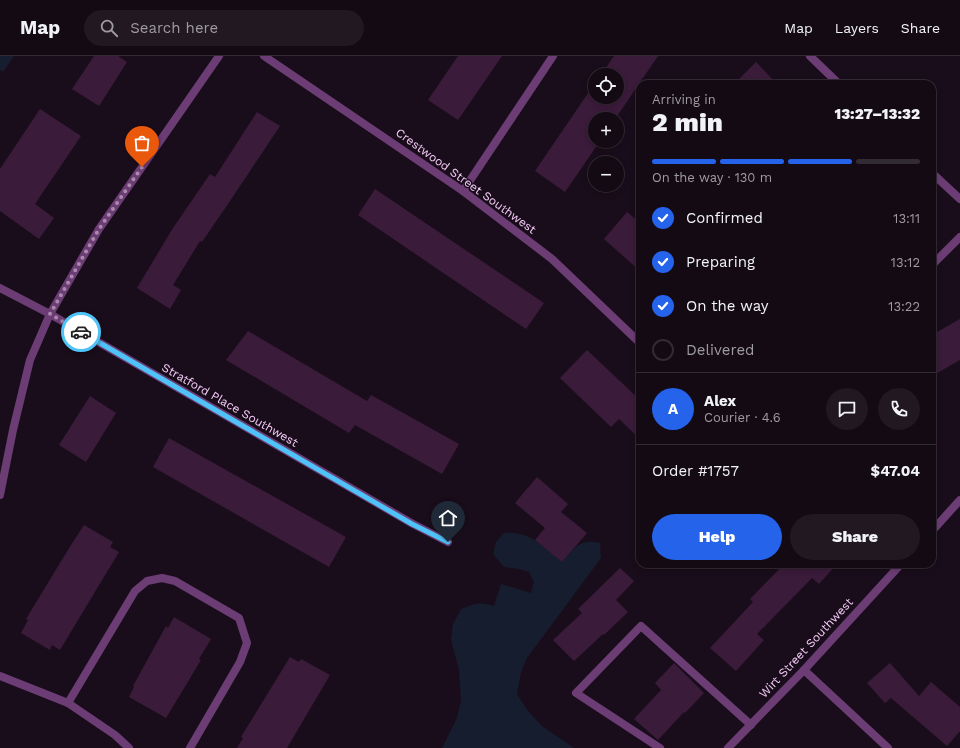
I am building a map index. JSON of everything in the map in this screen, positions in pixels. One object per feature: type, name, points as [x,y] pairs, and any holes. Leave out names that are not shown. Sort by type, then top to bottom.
[{"type":"street","points":[[0,495],[13,430],[30,360],[50,314],[99,229],[219,56]]},
{"type":"street","name":"Crestwood Street Southwest","points":[[264,56],[463,191],[552,259],[636,339]]},
{"type":"street","points":[[463,191],[553,56]]},
{"type":"street","points":[[810,56],[835,80]]},
{"type":"street","points":[[936,177],[960,199]]},
{"type":"street","points":[[936,261],[960,237]]},
{"type":"street","name":"Stratford Place Southwest","points":[[0,288],[50,314],[412,524],[448,542]]},
{"type":"street","points":[[936,526],[960,500]]},
{"type":"street","name":"Wirt Street Southwest","points":[[728,748],[804,670],[897,568]]},
{"type":"street","points":[[68,703],[135,591],[147,581],[162,578],[175,580],[239,618],[247,643],[240,662],[190,748]]},
{"type":"street","points":[[660,748],[576,693],[641,626],[750,725]]},
{"type":"street","points":[[804,670],[888,748]]},
{"type":"street","points":[[0,676],[68,703],[115,735],[129,748]]},
{"type":"shaded area","points":[[0,56],[14,56],[3,72],[0,70]]},
{"type":"shaded area","points":[[504,533],[521,534],[529,537],[542,545],[562,562],[578,545],[582,543],[600,543],[601,558],[527,658],[521,672],[517,694],[528,711],[542,726],[574,748],[442,748],[457,718],[461,700],[459,670],[451,640],[453,624],[461,609],[477,604],[494,606],[501,584],[531,593],[534,582],[529,572],[504,567],[493,554],[496,542]]},
{"type":"building","points":[[94,56],[118,56],[127,62],[99,106],[72,89]]},
{"type":"building","points":[[458,56],[502,56],[458,120],[428,100]]},
{"type":"building","points":[[614,56],[658,56],[642,80],[636,80],[636,88],[620,112],[588,112],[588,148],[595,148],[590,156],[588,156],[588,158],[565,192],[535,171],[588,93],[588,104],[624,104],[624,68],[606,68]]},
{"type":"building","points":[[756,62],[773,80],[738,80]]},
{"type":"building","points":[[40,109],[81,136],[35,204],[54,218],[39,239],[0,211],[0,169]]},
{"type":"building","points":[[257,112],[280,126],[202,242],[200,241],[173,285],[181,290],[170,309],[137,288],[173,228],[210,174],[215,177]]},
{"type":"building","points":[[375,189],[544,303],[526,329],[358,215]]},
{"type":"building","points":[[627,212],[636,220],[636,267],[604,239]]},
{"type":"building","points":[[960,319],[960,360],[936,374],[936,333]]},
{"type":"building","points":[[248,331],[367,401],[371,395],[459,444],[442,474],[355,425],[349,433],[226,360]]},
{"type":"building","points":[[587,350],[636,396],[636,435],[619,419],[611,427],[560,378]]},
{"type":"building","points":[[90,396],[116,413],[86,462],[59,445]]},
{"type":"building","points":[[169,438],[346,537],[329,567],[153,467]]},
{"type":"building","points":[[537,477],[568,504],[561,512],[587,533],[562,562],[535,540],[545,528],[515,503]]},
{"type":"building","points":[[84,525],[113,542],[110,547],[119,552],[60,650],[52,645],[50,650],[21,633],[28,620],[26,619]]},
{"type":"building","points":[[620,568],[634,581],[616,600],[628,612],[574,661],[553,640],[582,613],[578,609]]},
{"type":"building","points":[[780,568],[833,568],[819,584],[812,578],[757,634],[764,640],[736,671],[710,648],[753,602],[750,599]]},
{"type":"building","points":[[174,617],[211,639],[199,659],[201,660],[166,718],[129,697],[134,687],[133,686],[166,626],[168,628]]},
{"type":"building","points":[[290,657],[299,662],[301,659],[330,675],[287,748],[237,748],[243,738],[241,737]]},
{"type":"building","points":[[674,663],[704,693],[658,740],[634,719],[661,690],[655,683]]},
{"type":"building","points":[[890,663],[919,696],[931,682],[960,707],[960,731],[947,746],[891,698],[885,703],[867,683]]},
{"type":"way so far","points":[[81,332],[50,314],[99,229],[142,167]]},
{"type":"route","points":[[81,332],[412,524],[448,542]]}]
